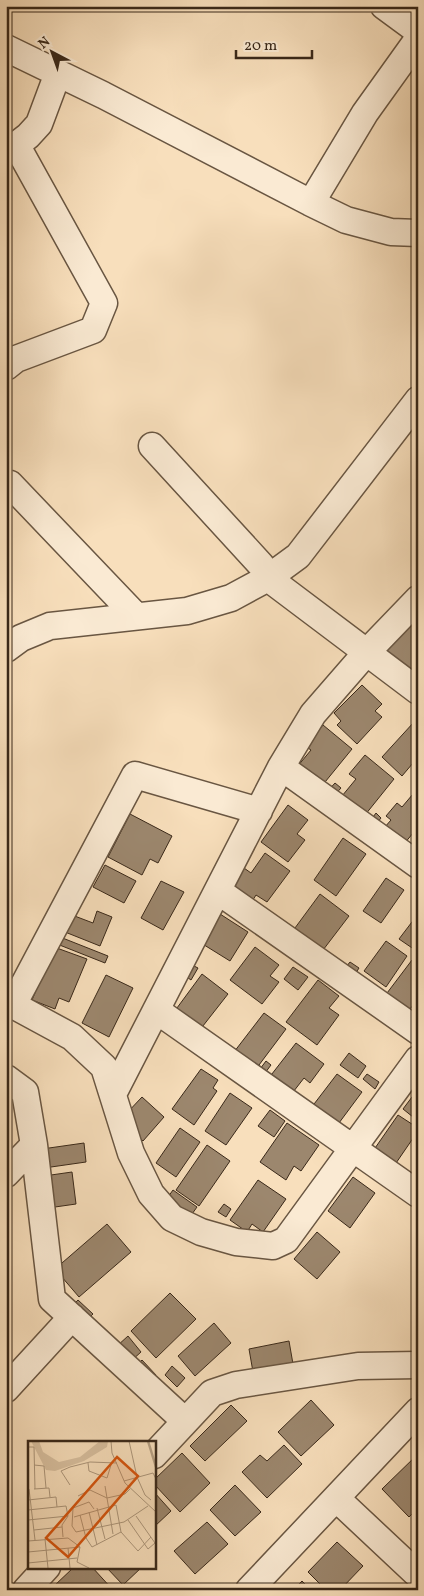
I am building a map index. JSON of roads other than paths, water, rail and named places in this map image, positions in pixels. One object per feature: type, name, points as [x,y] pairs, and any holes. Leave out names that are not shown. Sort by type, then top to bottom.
[{"type":"street","points":[[384,6],[418,31]]},
{"type":"street","points":[[311,203],[365,113],[418,39]]},
{"type":"street","points":[[6,48],[346,220],[391,232],[418,233]]},
{"type":"street","points":[[6,368],[16,359],[93,330],[104,303],[12,150],[39,124],[58,73]]},
{"type":"street","points":[[6,649],[21,638],[50,626],[187,611],[232,598],[268,578],[298,556],[418,400]]},
{"type":"street","points":[[152,446],[261,565],[268,578],[418,691]]},
{"type":"street","points":[[10,484],[136,616]]},
{"type":"street","points":[[113,1094],[281,767],[313,714],[366,653],[418,599]]},
{"type":"street","points":[[281,767],[418,865]]},
{"type":"street","points":[[259,811],[135,775],[13,1005],[72,1037],[104,1067],[131,1153],[151,1194],[172,1218],[200,1232],[236,1242],[273,1246],[286,1240],[418,1059]]},
{"type":"street","points":[[218,891],[418,1031]]},
{"type":"street","points":[[156,1010],[418,1194]]},
{"type":"street","points":[[6,1078],[25,1092],[34,1145],[52,1299],[185,1421]]},
{"type":"street","points":[[6,1174],[34,1145]]},
{"type":"street","points":[[6,1389],[72,1317]]},
{"type":"street","points":[[155,1454],[212,1392],[236,1385],[358,1366],[418,1365]]},
{"type":"street","points":[[249,1590],[418,1411]]},
{"type":"street","points":[[336,1498],[418,1575]]},
{"type":"street","points":[[26,1590],[46,1568]]}]
